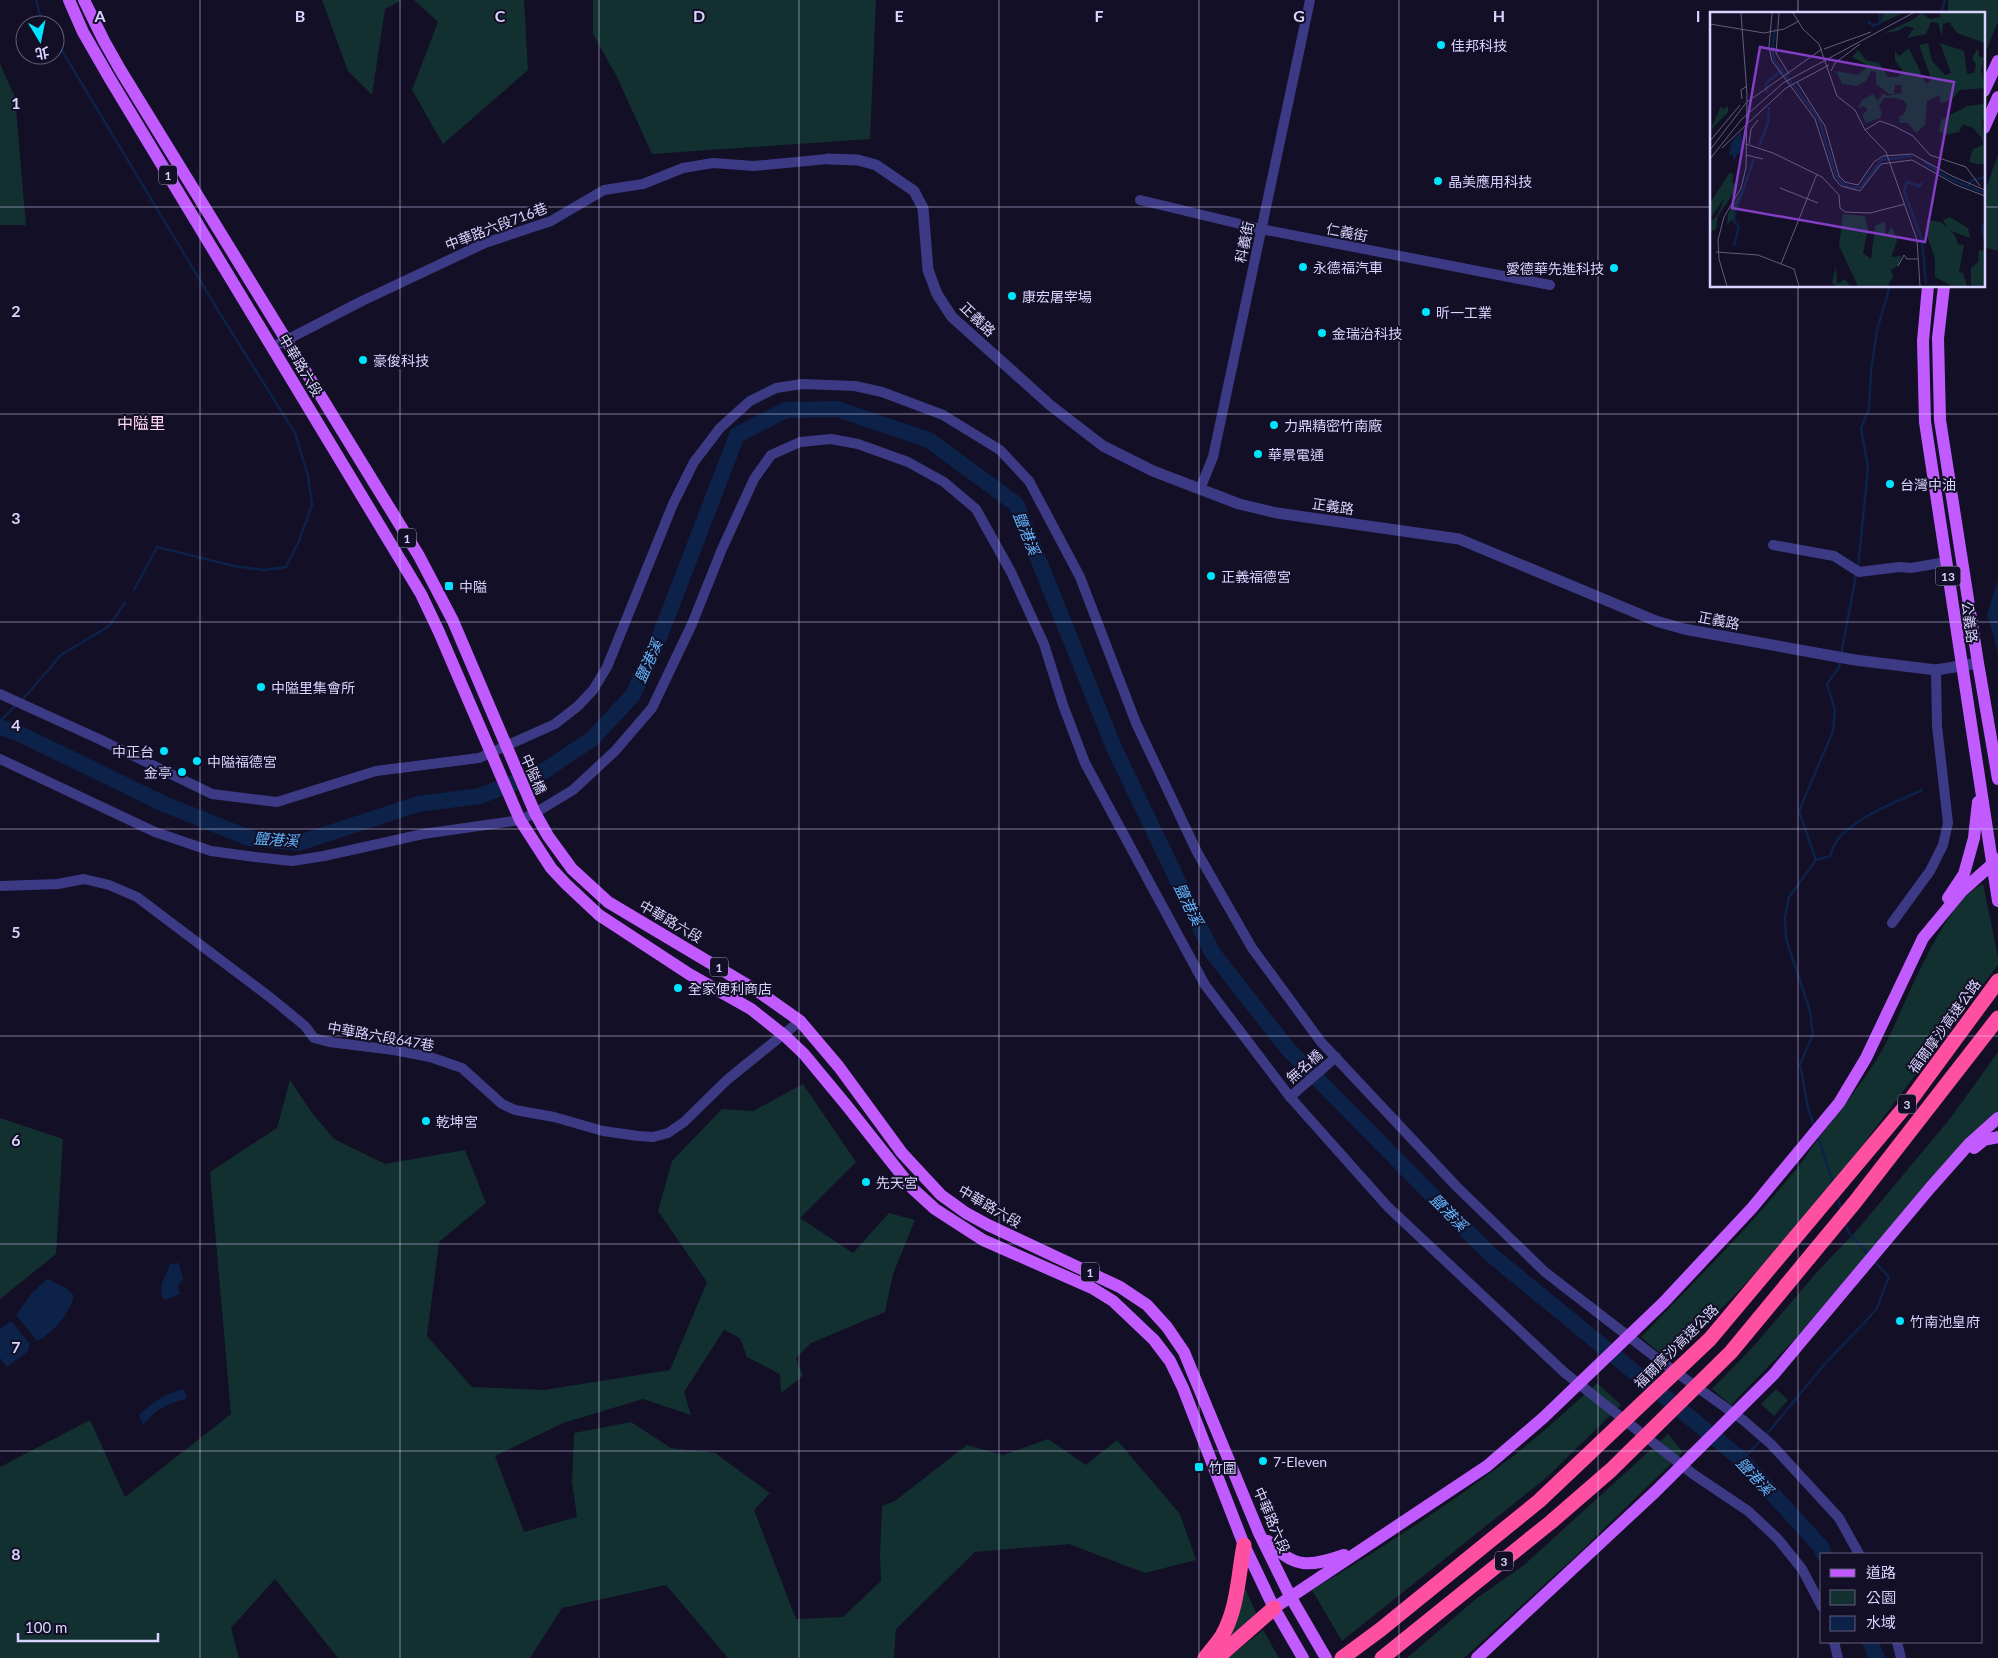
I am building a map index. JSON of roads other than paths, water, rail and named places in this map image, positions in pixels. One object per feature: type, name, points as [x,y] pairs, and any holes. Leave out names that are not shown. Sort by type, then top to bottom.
[{"type":"highway","name":"福爾摩沙高速公路","points":[[1342,1658],[1380,1630],[1539,1501],[1710,1339],[1909,1102],[1998,981]]},
{"type":"highway","name":"3","points":[[1382,1658],[1544,1528],[1611,1470],[1731,1352],[1843,1216],[1998,1018]]},
{"type":"highway","points":[[1205,1658],[1221,1636],[1232,1612],[1238,1588],[1244,1545]]},
{"type":"highway","points":[[1217,1658],[1274,1608]]},
{"type":"main road","name":"中華路六段","points":[[69,0],[83,32],[110,79],[421,594],[491,753]]},
{"type":"main road","name":"中華路六段","points":[[84,0],[121,71],[434,584],[453,621],[506,747]]},
{"type":"main road","points":[[1986,87],[1998,61]]},
{"type":"main road","points":[[1986,124],[1998,97]]},
{"type":"main road","name":"公義路","points":[[1928,288],[1923,341],[1925,422],[1980,784],[1995,862],[1998,901]]},
{"type":"main road","name":"公義路","points":[[1944,288],[1938,338],[1940,420],[1998,779]]},
{"type":"main road","name":"中隘橋","points":[[506,747],[535,813]]},
{"type":"main road","name":"1","points":[[491,753],[520,820],[551,868],[599,915],[689,974],[750,1009],[784,1036],[804,1054],[912,1188],[935,1209],[983,1240],[1092,1288],[1113,1301],[1154,1340],[1170,1361],[1183,1388],[1244,1545],[1274,1608],[1303,1658]]},
{"type":"main road","points":[[1274,1608],[1487,1466],[1543,1418],[1664,1302],[1752,1208],[1839,1103],[1866,1058],[1927,934],[1964,874],[1974,838],[1980,784]]},
{"type":"main road","name":"中華路六段","points":[[535,813],[548,836],[572,869],[608,902],[759,992],[800,1021],[839,1067],[902,1153],[941,1195],[966,1213],[988,1225],[1120,1287],[1147,1306],[1167,1327],[1184,1352],[1196,1376],[1259,1533],[1290,1596],[1326,1658]]},
{"type":"main road","points":[[1927,934],[1962,891],[1995,862]]},
{"type":"main road","points":[[1477,1658],[1655,1492],[1774,1374],[1930,1188],[1969,1144],[1998,1118]]},
{"type":"main road","points":[[1930,1188],[1967,1153],[1984,1140],[1998,1137]]},
{"type":"main road","points":[[1259,1533],[1278,1551],[1297,1563],[1321,1563],[1344,1555],[1394,1528]]},
{"type":"street","name":"科義街","points":[[1200,489],[1213,457],[1310,0]]},
{"type":"street","name":"中華路六段716巷","points":[[273,348],[477,246],[552,221],[604,190],[643,184],[682,168],[713,163],[754,166],[828,159]]},
{"type":"street","name":"正義路","points":[[828,159],[858,160],[876,165],[914,190],[923,208],[928,270],[937,294],[952,317],[1050,405],[1103,446],[1153,471],[1239,504],[1277,513],[1458,539],[1656,621],[1679,627],[1845,658],[1936,670],[1978,663]]},
{"type":"street","name":"仁義街","points":[[1140,200],[1261,229],[1550,285]]},
{"type":"street","points":[[0,694],[102,740],[212,794],[277,802],[376,771],[476,758],[506,747],[555,724],[578,706],[593,690],[610,659],[673,504],[694,462],[720,428],[750,401],[776,388],[802,384],[855,386],[882,392],[943,415],[1000,450],[1029,482],[1080,577],[1136,724],[1197,852],[1252,948],[1321,1042],[1457,1187],[1545,1272],[1663,1363],[1758,1432],[1771,1444],[1838,1518],[1858,1553]]},
{"type":"street","points":[[0,759],[155,832],[211,851],[255,857],[292,861],[324,856],[423,834],[520,820],[573,790],[615,751],[652,708],[692,624],[722,549],[754,479],[771,455],[800,442],[831,439],[858,444],[908,462],[944,482],[976,509],[1011,572],[1044,644],[1063,705],[1090,772],[1206,985],[1290,1097],[1388,1207],[1565,1373],[1693,1474],[1748,1511],[1777,1538],[1802,1569],[1820,1603]]},
{"type":"street","points":[[1773,545],[1834,556],[1856,570],[1911,568],[1946,562]]},
{"type":"street","points":[[1892,923],[1930,872],[1943,845],[1948,823],[1937,726],[1936,670]]},
{"type":"street","name":"中華路六段647巷","points":[[0,886],[58,884],[84,879],[109,885],[137,897],[271,998],[305,1026],[314,1038],[329,1042],[394,1050],[462,1068],[502,1104],[515,1110],[554,1117],[603,1131],[653,1137],[668,1133],[684,1122],[728,1079],[784,1036],[800,1021]]},
{"type":"street","name":"無名橋","points":[[1290,1097],[1336,1057]]},
{"type":"street","points":[[1834,1643],[1838,1658]]},
{"type":"street","points":[[1897,1643],[1901,1658]]},
{"type":"water","points":[[1998,579],[1998,656],[1987,615]]},
{"type":"water","points":[[179,1263],[183,1279],[178,1286],[180,1294],[164,1300],[161,1286],[164,1278],[170,1264]]},
{"type":"water","points":[[47,1279],[66,1288],[74,1296],[69,1309],[60,1322],[37,1341],[16,1315],[31,1294]]},
{"type":"water","points":[[11,1321],[30,1344],[27,1352],[7,1367],[0,1358],[0,1329]]},
{"type":"water","points":[[184,1389],[187,1398],[163,1407],[143,1425],[139,1415],[144,1410],[166,1396]]},
{"type":"waterway","points":[[36,0],[40,15]]},
{"type":"waterway","points":[[1942,12],[1945,0]]},
{"type":"waterway","points":[[65,56],[219,312],[295,433],[308,476],[312,505],[299,541],[286,567],[264,570],[234,566],[157,547],[134,590]]},
{"type":"waterway","points":[[1858,567],[1868,468],[1861,428],[1869,409],[1871,371],[1877,330],[1889,288]]},
{"type":"waterway","name":"鹽港溪","points":[[0,727],[20,734],[164,804],[249,838],[299,843],[418,804],[480,796],[544,771],[592,739],[633,695],[661,633],[737,435],[786,410],[837,409],[929,440],[1016,504],[1115,750],[1212,952],[1287,1048],[1490,1254],[1742,1460],[1821,1547],[1824,1553]]},
{"type":"waterway","points":[[1841,655],[1856,575]]},
{"type":"waterway","points":[[24,698],[61,655],[109,626],[125,603]]},
{"type":"waterway","points":[[1814,1126],[1808,1108],[1800,1064],[1813,1034],[1810,1011],[1786,939],[1785,917],[1789,897],[1816,860],[1799,811],[1833,731],[1835,710],[1827,684],[1839,667],[1840,661]]},
{"type":"waterway","points":[[0,721],[15,706]]},
{"type":"waterway","points":[[1816,860],[1830,856],[1835,844],[1843,833],[1853,825],[1888,805],[1922,790]]},
{"type":"waterway","points":[[1818,1136],[1833,1183]]},
{"type":"waterway","points":[[1837,1195],[1841,1209]]},
{"type":"waterway","points":[[1845,1221],[1848,1232],[1869,1255]]},
{"type":"waterway","points":[[1766,1435],[1823,1366],[1876,1310],[1889,1277],[1874,1261]]},
{"type":"waterway","points":[[1742,1460],[1762,1439]]},
{"type":"waterway","name":"鹽港溪","points":[[1870,1643],[1877,1658]]},
{"type":"place","name":"佳邦科技","points":[[1441,45]]},
{"type":"place","name":"晶美應用科技","points":[[1438,181]]},
{"type":"place","name":"永德福汽車","points":[[1303,267]]},
{"type":"place","name":"愛德華先進科技","points":[[1614,268]]},
{"type":"place","name":"康宏屠宰場","points":[[1012,296]]},
{"type":"place","name":"昕一工業","points":[[1426,312]]},
{"type":"place","name":"金瑞治科技","points":[[1322,333]]},
{"type":"place","name":"豪俊科技","points":[[363,360]]},
{"type":"place","name":"力鼎精密竹南廠","points":[[1274,425]]},
{"type":"place","name":"華景電通","points":[[1258,454]]},
{"type":"place","name":"台灣中油","points":[[1890,484]]},
{"type":"place","name":"正義福德宮","points":[[1211,576]]},
{"type":"place","name":"中隘","points":[[449,586]]},
{"type":"place","name":"中隘里集會所","points":[[261,687]]},
{"type":"place","name":"中正台","points":[[164,751]]},
{"type":"place","name":"中隘福德宮","points":[[197,761]]},
{"type":"place","name":"金亭","points":[[182,772]]},
{"type":"place","name":"全家便利商店","points":[[678,988]]},
{"type":"place","name":"乾坤宮","points":[[426,1121]]},
{"type":"place","name":"先天宮","points":[[866,1182]]},
{"type":"place","name":"竹南池皇府","points":[[1900,1321]]},
{"type":"place","name":"7-Eleven","points":[[1263,1461]]},
{"type":"place","name":"竹圍","points":[[1199,1467]]},
{"type":"district","name":"中隘里","points":[[141,422]]}]
